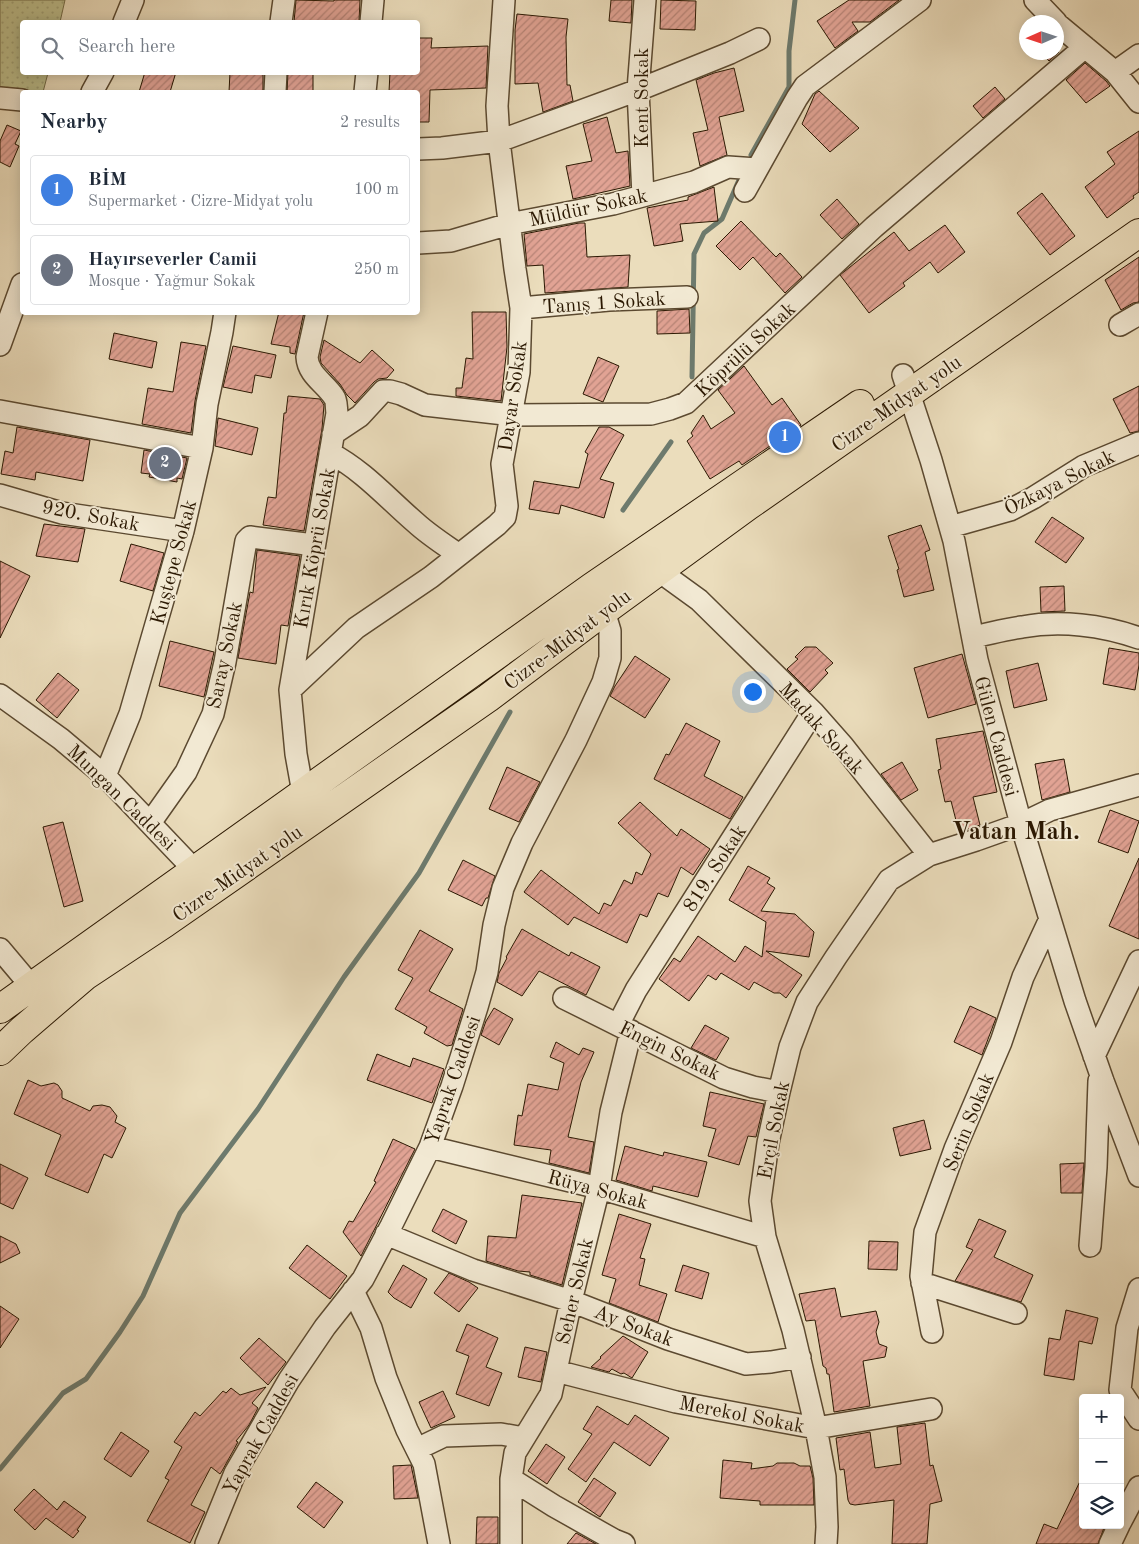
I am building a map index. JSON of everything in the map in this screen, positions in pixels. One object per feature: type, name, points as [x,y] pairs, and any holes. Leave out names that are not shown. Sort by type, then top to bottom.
[{"type":"highway","name":"Cizre-Midyat yolu","points":[[204,880],[488,698],[748,506],[1139,211]]},
{"type":"highway","name":"Cizre-Midyat yolu","points":[[0,1010],[42,995],[85,976],[204,880],[303,793],[592,587],[1139,233]]},
{"type":"highway","name":"Cizre-Midyat yolu","points":[[0,1051],[42,995]]},
{"type":"street","points":[[125,20],[133,0]]},
{"type":"street","points":[[281,20],[284,0]]},
{"type":"street","points":[[371,20],[373,0]]},
{"type":"street","name":"Dayar Sokak","points":[[290,690],[356,628],[431,577],[497,526],[505,517],[507,506],[502,464],[519,372],[521,308],[499,141],[497,106],[504,0]]},
{"type":"street","name":"Kent Sokak","points":[[643,196],[638,90],[644,0]]},
{"type":"street","points":[[745,191],[805,86],[920,0]]},
{"type":"street","points":[[1035,0],[1049,15]]},
{"type":"street","points":[[1064,30],[1115,72],[1139,102]]},
{"type":"street","points":[[420,149],[499,141],[638,90],[760,39]]},
{"type":"street","name":"Köprülü Sokak","points":[[331,444],[383,391],[401,394],[425,405],[512,415],[651,414],[686,403],[874,227],[1085,47]]},
{"type":"street","points":[[1115,72],[1139,55]]},
{"type":"street","points":[[93,90],[101,75]]},
{"type":"street","points":[[275,90],[276,75]]},
{"type":"street","points":[[365,90],[367,75]]},
{"type":"street","points":[[0,98],[20,100]]},
{"type":"street","name":"Müldür Sokak","points":[[420,243],[451,241],[509,224],[613,204],[694,182],[728,167],[757,169]]},
{"type":"street","points":[[0,345],[20,290]]},
{"type":"street","name":"Tanış 1 Sokak","points":[[521,308],[609,300],[687,297]]},
{"type":"street","points":[[1120,324],[1139,314]]},
{"type":"street","name":"Kuştepe Sokak","points":[[106,776],[130,714],[182,531],[202,448],[207,404],[225,315]]},
{"type":"street","name":"Kırık Köprü Sokak","points":[[303,793],[296,754],[290,690],[337,413],[335,398],[307,365],[307,357],[317,315]]},
{"type":"street","name":"Gülen Caddesi","points":[[906,385],[931,460],[954,542],[972,637],[1021,824],[1075,1001],[1139,1176]]},
{"type":"street","points":[[0,410],[202,448]]},
{"type":"street","name":"Özkaya Sokak","points":[[950,527],[1010,510],[1084,466],[1139,443]]},
{"type":"street","points":[[331,444],[345,461],[366,476],[417,524],[459,555]]},
{"type":"street","name":"920. Sokak","points":[[0,495],[62,513],[182,531]]},
{"type":"street","name":"Saray Sokak","points":[[150,823],[186,772],[213,714],[225,662],[246,542],[250,537],[314,545]]},
{"type":"street","name":"Madak Sokak","points":[[659,571],[699,600],[813,712],[843,746],[929,855]]},
{"type":"street","name":"Yaprak Caddesi","points":[[206,1544],[235,1473],[289,1380],[325,1327],[363,1279],[430,1147],[452,1086],[487,972],[494,925],[503,888],[522,843],[576,740],[603,682],[610,658],[610,631],[604,611],[592,587]]},
{"type":"street","points":[[972,637],[1022,627],[1058,624],[1089,626],[1139,638]]},
{"type":"street","name":"Mungan Caddesi","points":[[0,694],[62,739],[106,776],[204,880]]},
{"type":"street","name":"819. Sokak","points":[[624,1028],[636,990],[813,712]]},
{"type":"street","name":"Erçil Sokak","points":[[826,1544],[825,1477],[816,1428],[793,1330],[765,1237],[760,1200],[768,1143],[779,1092],[790,1047],[808,1002],[836,957],[889,880],[929,855],[1021,824],[1050,810],[1139,784]]},
{"type":"street","name":"Serin Sokak","points":[[932,1332],[920,1276],[926,1232],[955,1150],[1001,1042],[1023,977],[1050,919]]},
{"type":"street","points":[[0,950],[42,995]]},
{"type":"street","points":[[1090,1246],[1096,1167],[1097,1063],[1139,961]]},
{"type":"street","name":"Engin Sokak","points":[[564,998],[724,1078],[753,1087],[779,1092]]},
{"type":"street","name":"Seher Sokak","points":[[511,1544],[511,1479],[515,1453],[551,1394],[571,1301],[599,1188],[624,1028]]},
{"type":"street","name":"Rüya Sokak","points":[[430,1147],[599,1188],[765,1237]]},
{"type":"street","name":"Ay Sokak","points":[[386,1234],[473,1270],[571,1301],[668,1339],[746,1364],[800,1357]]},
{"type":"street","points":[[922,1283],[1016,1313]]},
{"type":"street","points":[[1139,1289],[1127,1328],[1120,1390],[1139,1419]]},
{"type":"street","points":[[353,1292],[371,1328],[386,1378],[407,1430],[424,1464],[439,1544]]},
{"type":"street","name":"Merekol Sokak","points":[[556,1371],[676,1402],[816,1428],[931,1409]]},
{"type":"street","points":[[417,1449],[444,1436],[502,1434],[524,1438]]},
{"type":"street","points":[[511,1479],[554,1506],[624,1544]]},
{"type":"street","points":[[1124,1516],[1139,1486]]},
{"type":"street","points":[[1110,1544],[1118,1529]]},
{"type":"green space","points":[[0,0],[65,0],[60,20],[20,20],[20,75],[47,75],[44,90],[0,87]]},
{"type":"building","points":[[296,0],[360,0],[359,20],[294,20]]},
{"type":"building","points":[[611,0],[632,0],[631,23],[609,21]]},
{"type":"building","points":[[661,0],[696,1],[695,30],[660,29]]},
{"type":"building","points":[[849,0],[899,0],[870,22],[852,22],[858,31],[835,48],[817,21]]},
{"type":"building","points":[[517,14],[568,19],[566,37],[567,85],[570,85],[573,101],[543,112],[538,83],[515,84],[515,30]]},
{"type":"building","points":[[420,38],[432,38],[431,48],[488,46],[486,88],[430,90],[429,122],[420,122],[420,90],[389,90],[390,75],[420,75]]},
{"type":"building","points":[[1085,63],[1110,86],[1086,103],[1066,80]]},
{"type":"building","points":[[734,68],[744,111],[719,117],[727,155],[700,166],[693,133],[708,130],[696,80]]},
{"type":"building","points":[[144,75],[175,75],[171,90],[140,90]]},
{"type":"building","points":[[230,75],[263,75],[263,90],[229,90]]},
{"type":"building","points":[[288,75],[313,75],[313,90],[287,90]]},
{"type":"building","points":[[995,87],[1005,99],[983,118],[973,106]]},
{"type":"building","points":[[819,91],[859,128],[830,152],[802,124],[815,94]]},
{"type":"building","points":[[607,117],[616,153],[628,151],[630,186],[573,199],[566,166],[592,161],[583,124]]},
{"type":"building","points":[[7,125],[20,131],[15,144],[19,146],[10,167],[0,162],[0,141]]},
{"type":"building","points":[[1139,131],[1139,192],[1133,196],[1134,198],[1107,218],[1085,187],[1115,164],[1107,152]]},
{"type":"building","points":[[714,187],[718,221],[680,224],[683,241],[654,246],[647,208],[688,200],[688,197]]},
{"type":"building","points":[[1042,193],[1075,236],[1050,255],[1017,213]]},
{"type":"building","points":[[837,199],[859,224],[842,239],[820,215]]},
{"type":"building","points":[[741,221],[776,257],[780,253],[802,277],[785,293],[753,257],[740,270],[716,246]]},
{"type":"building","points":[[585,223],[587,257],[630,255],[628,287],[545,293],[543,265],[527,266],[524,234]]},
{"type":"building","points":[[945,225],[965,252],[938,273],[930,262],[903,283],[905,286],[869,313],[840,275],[894,232],[909,251]]},
{"type":"building","points":[[1139,257],[1139,302],[1133,303],[1121,310],[1105,280]]},
{"type":"building","points":[[689,309],[690,333],[657,334],[657,311]]},
{"type":"building","points":[[472,312],[506,312],[507,347],[501,401],[456,396],[456,388],[462,388],[466,358],[473,359]]},
{"type":"building","points":[[278,315],[303,315],[295,354],[290,353],[290,347],[271,344]]},
{"type":"building","points":[[114,333],[157,342],[152,368],[109,359]]},
{"type":"building","points":[[324,340],[360,363],[372,350],[394,370],[387,378],[378,379],[374,382],[355,403],[321,363],[320,357]]},
{"type":"building","points":[[181,342],[206,346],[191,433],[142,424],[148,388],[173,392]]},
{"type":"building","points":[[233,346],[276,355],[271,378],[255,375],[252,393],[223,387]]},
{"type":"building","points":[[598,357],[619,366],[603,402],[583,394]]},
{"type":"building","points":[[744,366],[772,405],[782,398],[801,425],[742,465],[739,461],[710,479],[687,441],[693,436],[691,433],[703,415],[711,429],[735,413],[718,390]]},
{"type":"building","points":[[1139,386],[1139,431],[1130,433],[1113,399]]},
{"type":"building","points":[[288,396],[320,399],[324,405],[322,429],[304,531],[263,525],[268,497],[276,498],[284,413],[286,413]]},
{"type":"building","points":[[218,418],[258,428],[252,455],[215,446]]},
{"type":"building","points":[[17,427],[90,440],[83,481],[36,472],[35,480],[1,474],[5,451],[13,453]]},
{"type":"building","points":[[599,427],[609,427],[624,435],[600,479],[614,483],[604,518],[561,505],[559,514],[529,509],[534,481],[579,488],[588,454],[585,452]]},
{"type":"building","points":[[144,450],[187,458],[182,479],[177,478],[177,482],[149,477],[150,474],[141,473]]},
{"type":"building","points":[[1052,517],[1084,538],[1066,563],[1035,542]]},
{"type":"building","points":[[44,524],[85,529],[78,562],[36,556]]},
{"type":"building","points":[[921,525],[930,550],[925,552],[934,590],[904,597],[897,570],[899,569],[888,536]]},
{"type":"building","points":[[131,544],[164,553],[153,591],[120,581]]},
{"type":"building","points":[[257,550],[300,556],[288,626],[281,625],[276,664],[238,658],[250,592],[253,593]]},
{"type":"building","points":[[0,561],[30,576],[0,638]]},
{"type":"building","points":[[1064,586],[1065,611],[1041,612],[1040,587]]},
{"type":"building","points":[[170,641],[214,652],[204,697],[159,686]]},
{"type":"building","points":[[805,647],[816,647],[833,663],[825,670],[828,673],[810,692],[787,669],[798,659],[795,657]]},
{"type":"building","points":[[1109,648],[1139,653],[1135,690],[1103,684]]},
{"type":"building","points":[[962,654],[976,704],[928,718],[914,668]]},
{"type":"building","points":[[635,656],[670,679],[645,718],[610,696]]},
{"type":"building","points":[[1038,663],[1047,700],[1014,708],[1006,671]]},
{"type":"building","points":[[58,673],[79,690],[57,718],[36,700]]},
{"type":"building","points":[[686,723],[720,741],[704,776],[743,797],[730,819],[654,779],[666,754],[669,755]]},
{"type":"building","points":[[983,731],[997,792],[973,797],[980,825],[959,832],[951,801],[945,802],[938,770],[941,769],[936,739]]},
{"type":"building","points":[[1064,759],[1070,792],[1042,800],[1035,764]]},
{"type":"building","points":[[902,762],[918,790],[901,800],[881,774]]},
{"type":"building","points":[[507,767],[540,782],[519,822],[489,809]]},
{"type":"building","points":[[640,802],[677,836],[681,829],[710,849],[693,875],[681,867],[668,897],[658,893],[647,917],[640,914],[627,943],[574,917],[568,925],[524,892],[541,870],[599,914],[604,903],[611,906],[624,880],[632,884],[636,872],[642,875],[651,854],[618,823]]},
{"type":"building","points":[[1110,810],[1139,821],[1128,853],[1098,842]]},
{"type":"building","points":[[63,822],[83,901],[64,907],[43,827]]},
{"type":"building","points":[[1139,858],[1139,939],[1109,926]]},
{"type":"building","points":[[463,860],[495,876],[488,898],[486,898],[482,906],[448,890]]},
{"type":"building","points":[[748,866],[770,878],[767,883],[775,888],[761,911],[795,914],[814,932],[809,957],[766,951],[802,975],[786,998],[780,993],[774,993],[754,982],[749,990],[721,973],[716,980],[708,975],[689,1001],[659,979],[674,958],[680,962],[698,936],[735,962],[745,946],[762,957],[766,922],[729,900]]},
{"type":"building","points":[[522,929],[569,956],[571,952],[600,967],[586,995],[539,971],[522,996],[497,982],[506,957]]},
{"type":"building","points":[[420,930],[453,949],[429,991],[463,1009],[452,1045],[447,1046],[424,1033],[427,1027],[395,1009],[413,978],[398,970]]},
{"type":"building","points":[[970,1006],[996,1018],[982,1055],[954,1042]]},
{"type":"building","points":[[494,1008],[513,1019],[499,1045],[481,1035],[486,1021]]},
{"type":"building","points":[[705,1025],[729,1038],[716,1060],[691,1048]]},
{"type":"building","points":[[556,1042],[579,1055],[583,1048],[594,1052],[581,1082],[568,1137],[594,1142],[589,1173],[549,1163],[551,1150],[514,1145],[518,1115],[522,1116],[528,1084],[558,1090],[564,1063],[550,1057]]},
{"type":"building","points":[[377,1054],[410,1067],[413,1058],[444,1069],[432,1103],[367,1080]]},
{"type":"building","points":[[28,1080],[41,1086],[54,1083],[58,1085],[62,1091],[62,1098],[90,1111],[93,1106],[102,1105],[110,1107],[117,1116],[115,1122],[126,1128],[112,1158],[104,1154],[88,1193],[45,1175],[61,1135],[14,1114]]},
{"type":"building","points":[[710,1092],[764,1104],[756,1137],[748,1136],[739,1165],[708,1156],[716,1129],[703,1126]]},
{"type":"building","points":[[924,1120],[931,1149],[900,1156],[893,1128]]},
{"type":"building","points":[[393,1139],[415,1149],[361,1256],[343,1232],[349,1221],[353,1222],[376,1182],[374,1181]]},
{"type":"building","points":[[625,1146],[663,1156],[664,1152],[707,1162],[698,1197],[653,1186],[652,1191],[616,1180]]},
{"type":"building","points":[[1084,1163],[1082,1193],[1061,1193],[1060,1164]]},
{"type":"building","points":[[0,1164],[28,1178],[13,1209],[0,1203]]},
{"type":"building","points":[[522,1195],[582,1203],[562,1285],[530,1275],[530,1272],[518,1271],[486,1261],[488,1236],[516,1238]]},
{"type":"building","points":[[443,1209],[467,1221],[456,1244],[432,1231]]},
{"type":"building","points":[[619,1214],[651,1224],[640,1258],[645,1259],[639,1285],[667,1294],[658,1322],[609,1303],[616,1279],[602,1275]]},
{"type":"building","points":[[979,1219],[1006,1231],[994,1257],[1033,1275],[1021,1302],[955,1281],[973,1250],[966,1247]]},
{"type":"building","points":[[0,1236],[16,1244],[20,1253],[0,1263]]},
{"type":"building","points":[[869,1241],[898,1242],[897,1270],[868,1269]]},
{"type":"building","points":[[307,1245],[347,1276],[330,1299],[289,1268]]},
{"type":"building","points":[[403,1265],[427,1279],[411,1308],[388,1292]]},
{"type":"building","points":[[683,1265],[709,1273],[702,1299],[675,1291]]},
{"type":"building","points":[[449,1273],[478,1288],[459,1312],[434,1293]]},
{"type":"building","points":[[835,1288],[841,1317],[876,1311],[879,1322],[876,1332],[879,1344],[887,1347],[885,1357],[863,1361],[870,1406],[834,1412],[829,1374],[827,1374],[826,1368],[823,1366],[815,1320],[806,1321],[799,1294]]},
{"type":"building","points":[[0,1306],[19,1319],[0,1348]]},
{"type":"building","points":[[1066,1310],[1098,1318],[1092,1344],[1079,1341],[1074,1380],[1044,1375],[1049,1338],[1060,1340]]},
{"type":"building","points":[[467,1324],[498,1338],[486,1367],[502,1373],[489,1406],[456,1394],[469,1356],[456,1351]]},
{"type":"building","points":[[623,1336],[648,1352],[632,1378],[612,1369],[609,1372],[591,1367],[600,1357]]},
{"type":"building","points":[[259,1338],[286,1362],[268,1385],[240,1358]]},
{"type":"building","points":[[525,1347],[547,1352],[541,1382],[518,1377]]},
{"type":"building","points":[[266,1387],[252,1403],[258,1408],[249,1425],[236,1441],[238,1442],[222,1471],[220,1474],[211,1467],[191,1505],[205,1512],[190,1543],[147,1521],[169,1480],[165,1478],[182,1447],[174,1442],[195,1412],[200,1416],[223,1391],[226,1393],[231,1388],[240,1395]]},
{"type":"building","points":[[443,1391],[455,1417],[431,1428],[419,1402]]},
{"type":"building","points":[[597,1406],[628,1425],[635,1415],[669,1438],[650,1466],[614,1442],[586,1482],[568,1469],[592,1434],[583,1429]]},
{"type":"building","points":[[925,1423],[930,1466],[933,1465],[942,1501],[930,1504],[927,1544],[892,1544],[894,1500],[850,1504],[844,1469],[840,1470],[836,1438],[870,1432],[875,1468],[901,1464],[897,1427]]},
{"type":"building","points":[[121,1432],[149,1451],[131,1477],[104,1459]]},
{"type":"building","points":[[546,1444],[565,1457],[547,1484],[528,1471]]},
{"type":"building","points":[[723,1460],[752,1463],[751,1469],[773,1466],[777,1463],[794,1463],[800,1466],[810,1466],[813,1478],[814,1505],[760,1505],[760,1501],[720,1498]]},
{"type":"building","points":[[411,1465],[418,1498],[394,1499],[393,1466]]},
{"type":"building","points":[[594,1478],[616,1493],[600,1517],[578,1502]]},
{"type":"building","points":[[316,1482],[343,1502],[324,1528],[297,1507]]},
{"type":"building","points":[[1079,1483],[1079,1529],[1104,1529],[1098,1544],[1036,1544],[1044,1524],[1057,1529]]},
{"type":"building","points":[[34,1489],[57,1510],[64,1501],[86,1517],[73,1538],[46,1518],[35,1530],[14,1510]]},
{"type":"building","points":[[477,1517],[498,1517],[498,1544],[476,1544]]},
{"type":"building","points":[[576,1533],[596,1544],[567,1544]]},
{"type":"waterway","points":[[751,155],[789,87],[789,51],[795,0]]},
{"type":"waterway","points":[[692,377],[694,254],[704,233],[722,219],[739,180]]},
{"type":"waterway","points":[[623,510],[671,442]]},
{"type":"waterway","points":[[0,1469],[63,1393],[86,1379],[120,1332],[143,1296],[180,1213],[258,1109],[344,977],[419,873],[510,712]]},
{"type":"place","name":"BİM","points":[[785,437]]},
{"type":"place","name":"Hayırseverler Camii","points":[[165,463]]},
{"type":"district","name":"Vatan Mah.","points":[[1016,830]]}]
